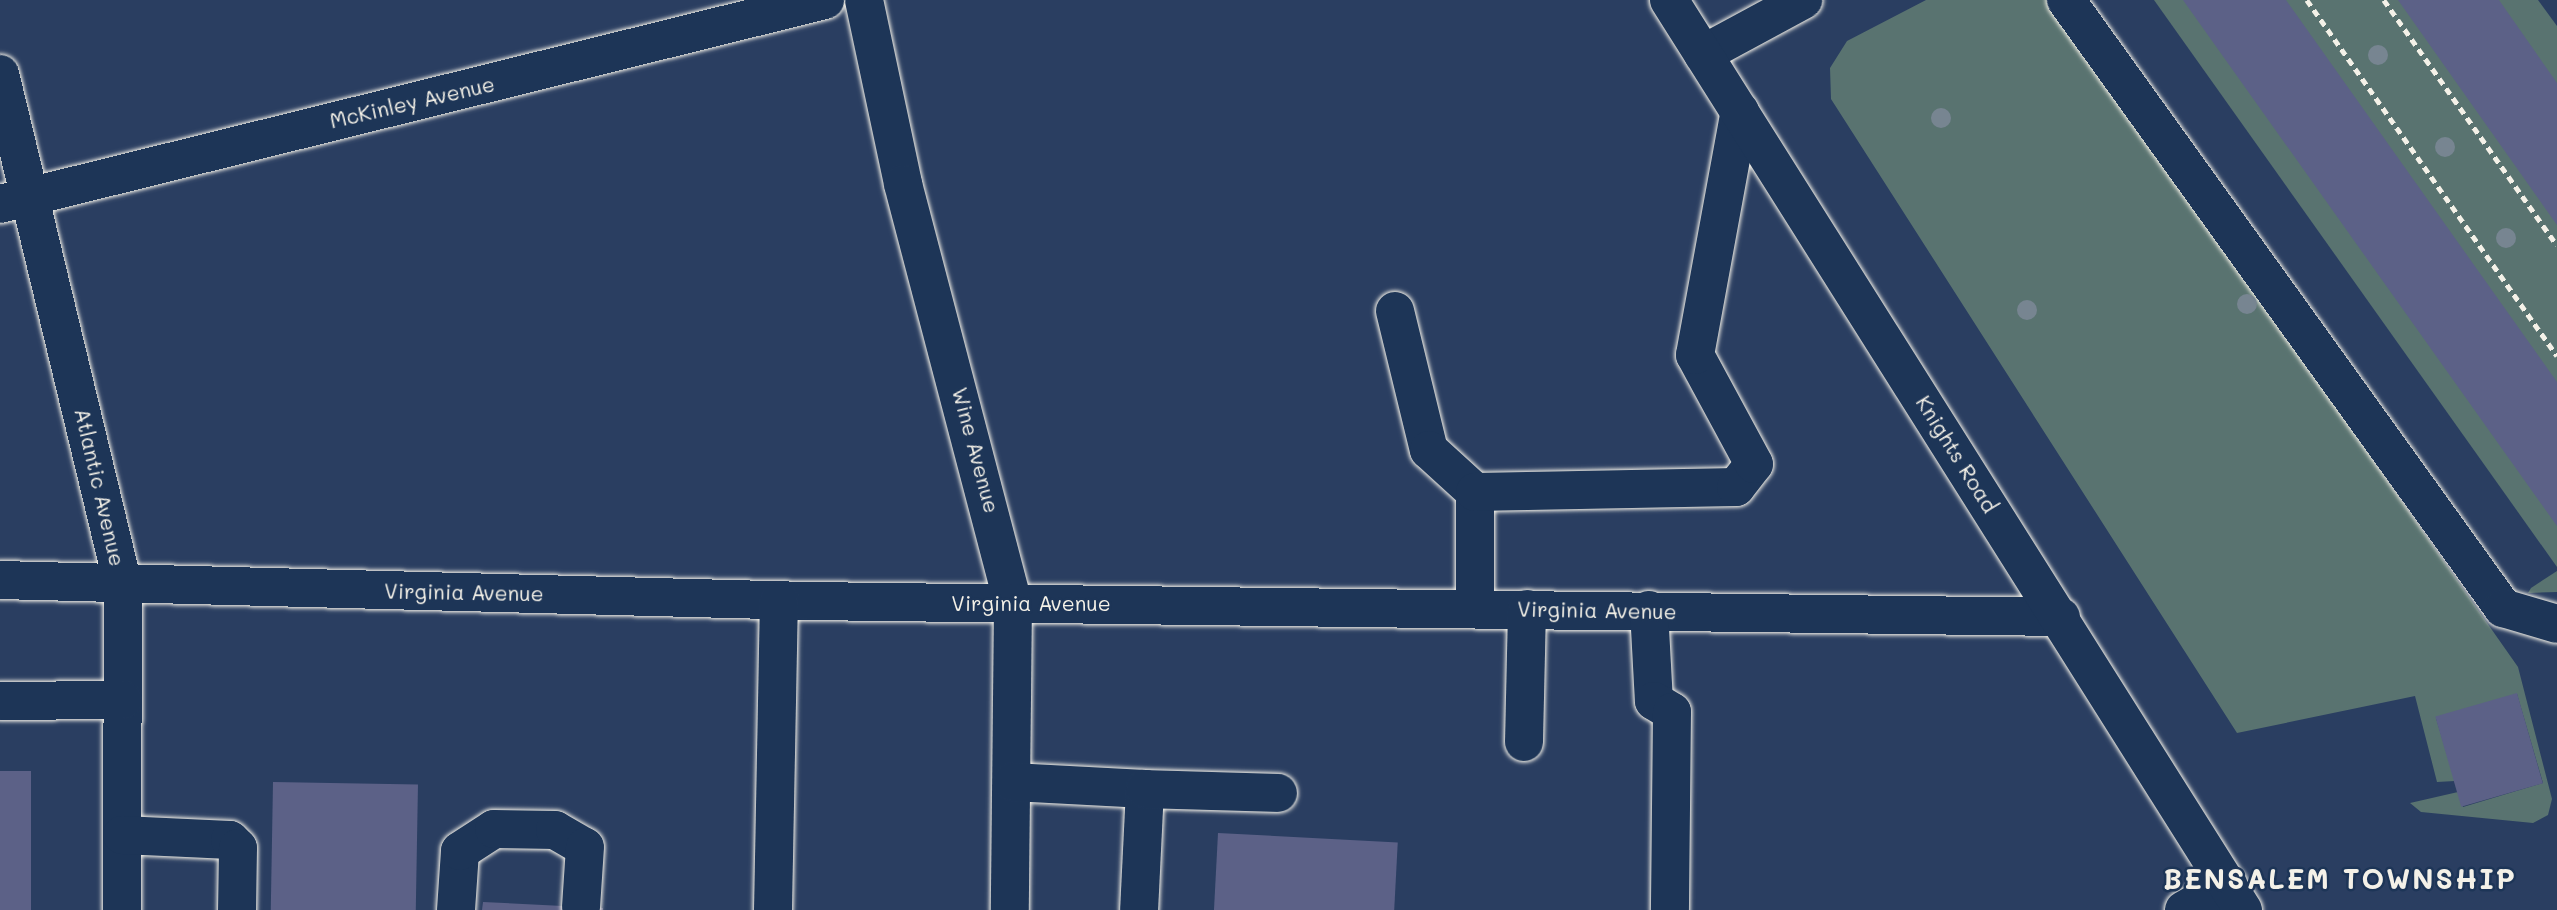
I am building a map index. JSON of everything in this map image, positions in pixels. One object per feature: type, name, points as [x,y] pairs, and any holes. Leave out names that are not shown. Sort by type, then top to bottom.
[{"type":"street","name":"McKinley Avenue","points":[[15,200],[825,0]]},
{"type":"street","name":"Wine Avenue","points":[[864,0],[903,184],[1013,603],[1010,910]]},
{"type":"street","name":"Knights Road","points":[[1668,0],[2061,617],[2238,903]]},
{"type":"street","points":[[1703,54],[1803,0]]},
{"type":"street","points":[[2066,0],[2503,608],[2557,624]]},
{"type":"street","name":"Atlantic Avenue","points":[[0,74],[15,200],[123,586],[122,910]]},
{"type":"street","points":[[1395,311],[1429,450],[1475,492],[1736,487],[1754,464],[1695,355],[1740,111]]},
{"type":"street","points":[[1475,492],[1475,608]]},
{"type":"street","name":"Virginia Avenue","points":[[0,580],[123,586],[779,600],[2061,617]]},
{"type":"street","points":[[774,910],[779,600]]},
{"type":"street","points":[[1524,742],[1527,609]]},
{"type":"street","points":[[1649,611],[1654,701],[1672,712],[1670,910]]},
{"type":"street","points":[[0,701],[123,700]]},
{"type":"street","points":[[1012,782],[1278,793]]},
{"type":"street","points":[[1139,910],[1145,789]]},
{"type":"street","points":[[456,910],[460,852],[494,829],[555,830],[585,847],[581,907]]},
{"type":"street","points":[[122,835],[230,840],[238,848],[237,910]]},
{"type":"street","points":[[2184,910],[2238,903]]},
{"type":"path","points":[[2307,0],[2557,356]]},
{"type":"path","points":[[2384,0],[2557,245]]},
{"type":"green space","points":[[1926,0],[2050,0],[2518,667],[2552,799],[2548,815],[2533,823],[2421,812],[2410,803],[2458,792],[2463,807],[2543,783],[2517,694],[2436,718],[2455,781],[2437,782],[2415,696],[2237,733],[1831,99],[1830,68],[1847,41]]},
{"type":"green space","points":[[2154,0],[2538,0],[2557,26],[2557,567]]},
{"type":"green space","points":[[2557,571],[2557,592],[2528,593],[2531,588]]},
{"type":"building","points":[[2183,0],[2286,0],[2557,382],[2557,526]]},
{"type":"building","points":[[2398,0],[2499,0],[2557,83],[2557,225]]},
{"type":"building","points":[[2517,693],[2543,783],[2461,807],[2435,716]]},
{"type":"building","points":[[0,771],[31,771],[31,910],[0,910]]},
{"type":"building","points":[[273,782],[418,785],[416,910],[271,910]]},
{"type":"building","points":[[1218,833],[1398,842],[1394,910],[1214,910]]},
{"type":"building","points":[[483,902],[603,908],[603,910],[482,910]]},
{"type":"district","name":"BENSALEM TOWNSHIP","points":[[2340,878]]}]
